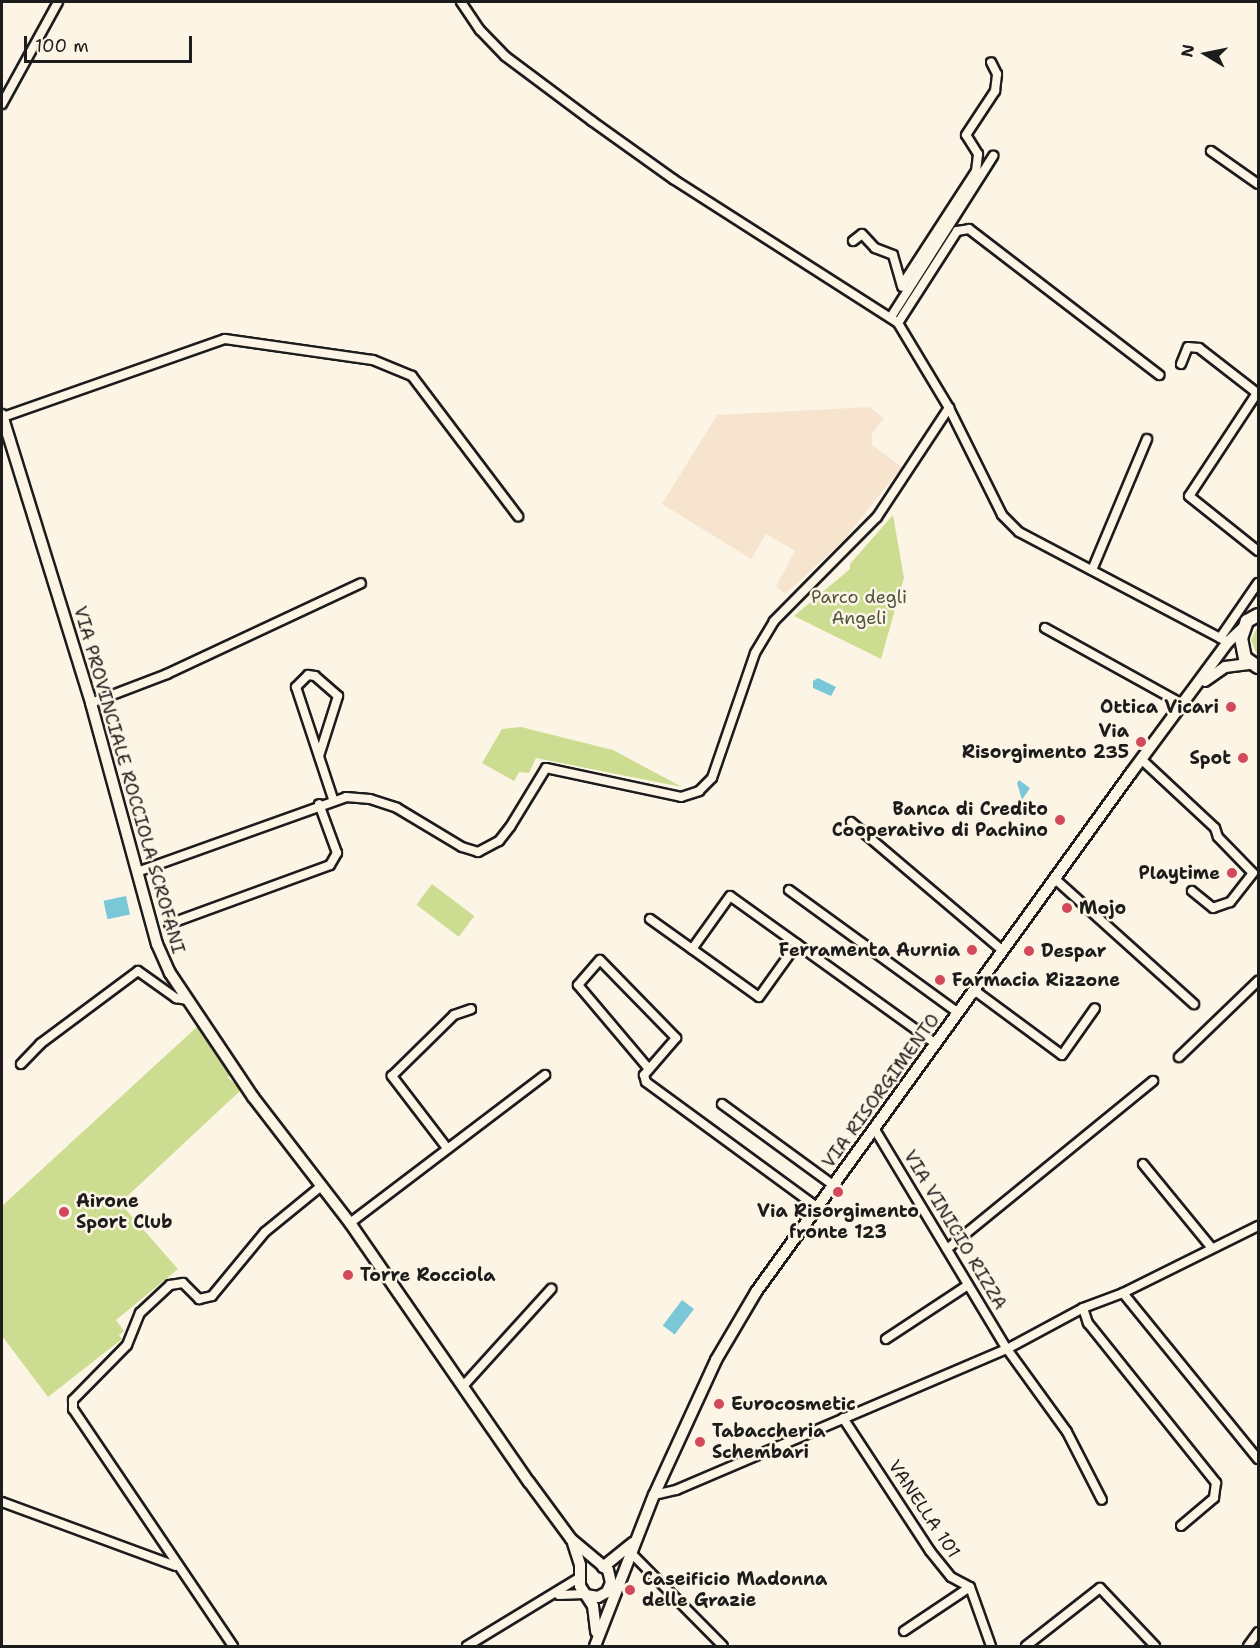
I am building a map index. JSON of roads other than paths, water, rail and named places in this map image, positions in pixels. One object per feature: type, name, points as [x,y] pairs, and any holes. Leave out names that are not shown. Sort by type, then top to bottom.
[{"type":"main road","points":[[1255,665],[1243,652],[1245,625],[1258,604]]},
{"type":"main road","points":[[1245,625],[1258,615]]},
{"type":"street","points":[[2,104],[58,2]]},
{"type":"street","points":[[461,2],[480,30],[505,56],[592,121],[673,179],[894,320],[949,408],[1002,515],[1019,532],[1224,640]]},
{"type":"street","points":[[902,285],[976,171],[978,154],[966,135],[994,91],[998,74],[991,62]]},
{"type":"street","points":[[1211,151],[1258,184]]},
{"type":"street","points":[[894,320],[904,297],[993,156]]},
{"type":"street","points":[[894,320],[957,231],[969,229],[1159,375]]},
{"type":"street","points":[[853,241],[862,234],[875,248],[893,255],[904,297]]},
{"type":"street","points":[[2,416],[225,339],[373,360],[412,376],[518,516]]},
{"type":"street","points":[[1181,364],[1188,347],[1199,348],[1257,393],[1189,496],[1258,551]]},
{"type":"street","points":[[137,872],[333,799],[358,797],[380,801],[462,847],[478,852],[498,841],[510,827],[546,768],[681,796],[699,791],[712,778],[755,654],[774,621],[877,517],[949,408]]},
{"type":"street","name":"VIA PROVINCIALE ROCCIOLA SCROFANI","points":[[2,416],[91,703],[157,944],[186,1000],[320,1186],[350,1223],[571,1539]]},
{"type":"street","points":[[1092,570],[1147,439]]},
{"type":"street","points":[[1195,688],[1258,582]]},
{"type":"street","points":[[91,703],[167,674],[362,583]]},
{"type":"street","points":[[1224,640],[1245,625]]},
{"type":"street","points":[[1045,628],[1182,704]]},
{"type":"street","points":[[1195,688],[1225,667],[1255,665]]},
{"type":"street","points":[[319,756],[338,696],[315,675],[308,675],[296,687],[333,799]]},
{"type":"street","name":"VIA RISORGIMENTO","points":[[596,1642],[612,1589],[632,1554],[654,1495],[729,1334],[935,1043],[1195,688]]},
{"type":"street","points":[[1141,759],[1215,828],[1218,837],[1253,873],[1230,902],[1213,908],[1192,891]]},
{"type":"street","points":[[169,924],[330,865],[337,853],[319,804]]},
{"type":"street","points":[[851,822],[1003,951]]},
{"type":"street","points":[[1055,879],[1194,1004]]},
{"type":"street","points":[[789,891],[958,1012]]},
{"type":"street","points":[[692,949],[730,896],[935,1043]]},
{"type":"street","points":[[650,919],[759,997],[797,944]]},
{"type":"street","points":[[649,1069],[578,985],[600,960],[676,1038],[644,1075],[646,1082],[817,1207]]},
{"type":"street","points":[[21,1064],[40,1044],[138,971],[176,998],[186,1000]]},
{"type":"street","points":[[1179,1057],[1258,981]]},
{"type":"street","points":[[974,990],[1062,1054],[1095,1008]]},
{"type":"street","points":[[447,1148],[392,1076],[454,1015],[471,1009]]},
{"type":"street","points":[[350,1223],[545,1075]]},
{"type":"street","points":[[946,1249],[1153,1082]]},
{"type":"street","points":[[722,1104],[833,1185]]},
{"type":"street","name":"VIA VINICIO RIZZA","points":[[874,1128],[1007,1349],[1067,1432],[1102,1500]]},
{"type":"street","points":[[1143,1164],[1211,1247]]},
{"type":"street","points":[[233,1647],[176,1566],[73,1409],[73,1400],[127,1345],[140,1313],[170,1285],[183,1283],[199,1299],[212,1296],[265,1232],[320,1186]]},
{"type":"street","points":[[654,1495],[676,1490],[1007,1349],[1083,1308],[1123,1293],[1211,1247],[1258,1226]]},
{"type":"street","points":[[886,1340],[968,1285]]},
{"type":"street","points":[[464,1385],[551,1289]]},
{"type":"street","points":[[1123,1293],[1258,1459]]},
{"type":"street","points":[[1083,1308],[1088,1323],[1216,1483],[1214,1498],[1181,1526]]},
{"type":"street","name":"VANELLA 101","points":[[843,1418],[930,1551],[951,1577],[969,1587]]},
{"type":"street","points":[[2,1502],[176,1566]]},
{"type":"street","points":[[467,1647],[556,1595],[580,1577],[588,1567],[601,1566],[624,1553],[637,1538]]},
{"type":"street","points":[[556,1595],[598,1597],[612,1589],[601,1566],[571,1539]]},
{"type":"street","points":[[571,1539],[580,1577],[596,1616],[596,1642]]},
{"type":"street","points":[[632,1554],[723,1647]]},
{"type":"street","points":[[904,1631],[969,1587],[992,1647]]},
{"type":"street","points":[[1026,1647],[1101,1588],[1155,1647]]},
{"type":"street","points":[[1248,1647],[1258,1632]]},
{"type":"water","points":[[818,678],[836,687],[831,696],[813,688],[813,681]]},
{"type":"water","points":[[1019,780],[1030,788],[1022,800],[1017,783]]},
{"type":"water","points":[[126,896],[130,915],[107,919],[104,901]]},
{"type":"water","points":[[682,1300],[694,1309],[675,1335],[663,1326]]},
{"type":"place","name":"Ottica Vicari","points":[[1231,707]]},
{"type":"place","name":"Via Risorgimento 235","points":[[1141,742]]},
{"type":"place","name":"Spot","points":[[1243,758]]},
{"type":"place","name":"Banca di Credito Cooperativo di Pachino","points":[[1060,820]]},
{"type":"place","name":"Playtime","points":[[1232,873]]},
{"type":"place","name":"Mojo","points":[[1067,908]]},
{"type":"place","name":"Ferramenta Aurnia","points":[[972,950]]},
{"type":"place","name":"Despar","points":[[1029,951]]},
{"type":"place","name":"Farmacia Rizzone","points":[[940,980]]},
{"type":"place","name":"Via Risorgimento fronte 123","points":[[838,1192]]},
{"type":"place","name":"Airone Sport Club","points":[[64,1212]]},
{"type":"place","name":"Torre Rocciola","points":[[348,1275]]},
{"type":"place","name":"Eurocosmetic","points":[[719,1404]]},
{"type":"place","name":"Tabaccheria Schembari","points":[[700,1442]]},
{"type":"place","name":"Caseificio Madonna delle Grazie","points":[[630,1590]]},
{"type":"park label","name":"Parco degli Angeli","points":[[859,608]]}]
